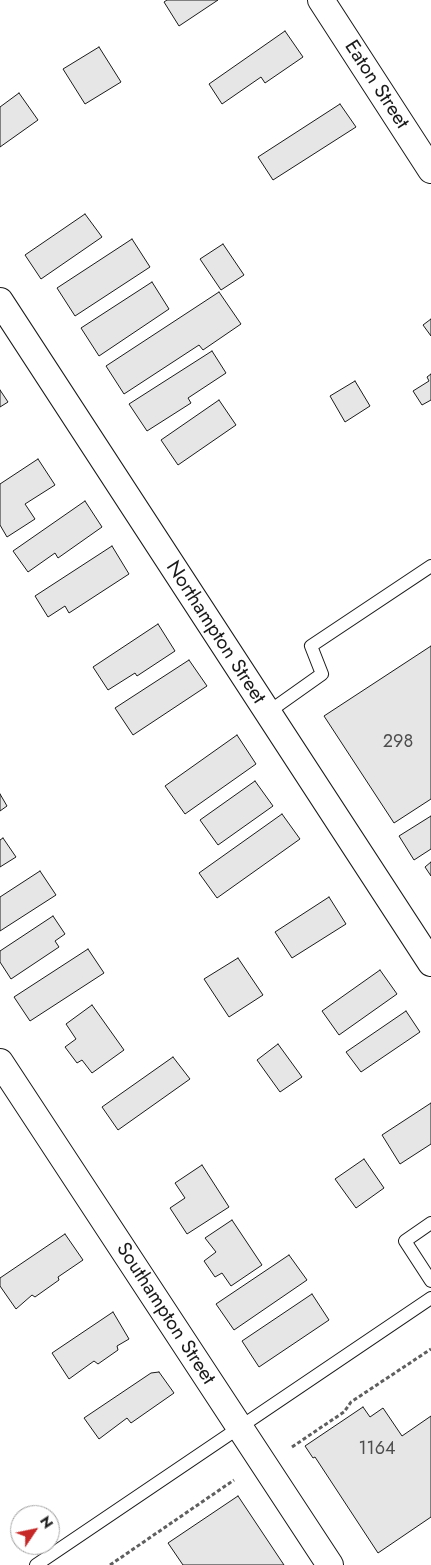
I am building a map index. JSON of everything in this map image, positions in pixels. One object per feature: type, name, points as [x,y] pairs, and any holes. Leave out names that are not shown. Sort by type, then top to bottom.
[{"type":"street","name":"Eaton Street","points":[[321,0],[431,170]]},
{"type":"street","name":"Northampton Street","points":[[0,302],[431,963]]},
{"type":"street","name":"Southampton Street","points":[[0,1062],[330,1565]]},
{"type":"lane","points":[[267,713],[322,674],[311,646],[431,566]]},
{"type":"lane","points":[[431,1223],[405,1241],[431,1281]]},
{"type":"lane","points":[[36,1565],[431,1298]]},
{"type":"path","points":[[292,1447],[344,1412],[351,1402],[431,1349]]},
{"type":"path","points":[[110,1565],[234,1480]]},
{"type":"building","points":[[167,0],[218,0],[179,26],[164,2]]},
{"type":"building","points":[[285,31],[303,57],[265,83],[261,77],[222,104],[209,84]]},
{"type":"building","points":[[99,47],[121,82],[85,104],[63,69]]},
{"type":"building","points":[[19,93],[38,120],[0,147],[0,107]]},
{"type":"building","points":[[340,104],[356,127],[273,180],[258,157]]},
{"type":"building","points":[[85,214],[102,237],[41,279],[25,255]]},
{"type":"building","points":[[132,239],[150,267],[75,316],[57,288]]},
{"type":"building","points":[[223,244],[244,275],[221,290],[200,259]]},
{"type":"building","points":[[152,282],[169,309],[99,356],[81,328]]},
{"type":"building","points":[[219,292],[241,324],[203,350],[199,345],[124,394],[106,366]]},
{"type":"building","points":[[431,319],[431,336],[423,325]]},
{"type":"building","points":[[212,351],[226,373],[188,398],[191,403],[147,431],[129,404]]},
{"type":"building","points":[[431,374],[431,400],[422,405],[413,391],[429,381],[427,377]]},
{"type":"building","points":[[355,381],[370,406],[345,422],[330,396]]},
{"type":"building","points":[[0,390],[8,402],[0,407]]},
{"type":"building","points":[[219,400],[236,425],[178,465],[161,440]]},
{"type":"building","points":[[38,459],[55,485],[25,504],[35,519],[7,537],[0,525],[0,484]]},
{"type":"building","points":[[85,501],[102,527],[58,558],[55,553],[28,572],[13,551]]},
{"type":"building","points":[[112,546],[129,574],[69,613],[65,606],[48,617],[35,596]]},
{"type":"building","points":[[158,624],[175,651],[137,676],[135,673],[108,690],[93,667]]},
{"type":"building","points":[[431,646],[431,799],[394,823],[324,716]]},
{"type":"building","points":[[189,660],[207,686],[133,735],[115,708]]},
{"type":"building","points":[[237,735],[256,764],[185,814],[165,786]]},
{"type":"building","points":[[255,781],[273,806],[218,845],[200,820]]},
{"type":"building","points":[[0,794],[7,806],[0,811]]},
{"type":"building","points":[[282,814],[300,839],[217,898],[199,873]]},
{"type":"building","points":[[431,816],[431,849],[414,860],[399,836]]},
{"type":"building","points":[[3,838],[16,857],[0,867],[0,840]]},
{"type":"building","points":[[431,862],[431,876],[425,867]]},
{"type":"building","points":[[40,871],[56,895],[0,931],[0,897]]},
{"type":"building","points":[[329,897],[346,924],[292,958],[275,932]]},
{"type":"building","points":[[53,916],[65,934],[55,941],[59,947],[11,979],[0,962],[0,951]]},
{"type":"building","points":[[88,949],[104,973],[30,1021],[14,997]]},
{"type":"building","points":[[238,958],[263,995],[229,1017],[204,979]]},
{"type":"building","points":[[380,970],[397,994],[339,1035],[322,1011]]},
{"type":"building","points":[[92,1005],[124,1050],[92,1073],[82,1060],[77,1063],[65,1047],[76,1039],[66,1024]]},
{"type":"building","points":[[406,1011],[420,1032],[361,1072],[346,1052]]},
{"type":"building","points":[[278,1044],[302,1077],[280,1092],[257,1060]]},
{"type":"building","points":[[173,1057],[190,1079],[118,1130],[102,1107]]},
{"type":"building","points":[[431,1103],[431,1144],[400,1164],[382,1135]]},
{"type":"building","points":[[364,1159],[384,1188],[356,1208],[335,1179]]},
{"type":"building","points":[[202,1165],[229,1207],[187,1234],[170,1208],[185,1198],[175,1183]]},
{"type":"building","points":[[232,1220],[262,1265],[231,1286],[222,1273],[215,1277],[204,1261],[216,1252],[205,1238]]},
{"type":"building","points":[[65,1234],[83,1260],[58,1277],[59,1280],[35,1297],[32,1295],[16,1309],[0,1286],[0,1278]]},
{"type":"building","points":[[289,1255],[307,1280],[234,1330],[216,1304]]},
{"type":"building","points":[[312,1294],[329,1320],[259,1367],[242,1341]]},
{"type":"building","points":[[113,1312],[129,1339],[117,1346],[118,1350],[98,1364],[94,1361],[69,1379],[52,1353]]},
{"type":"building","points":[[159,1372],[174,1393],[131,1423],[127,1418],[99,1439],[84,1418],[151,1373]]},
{"type":"building","points":[[363,1407],[370,1417],[383,1408],[402,1436],[431,1416],[431,1517],[378,1553],[315,1457],[313,1458],[305,1446]]},
{"type":"building","points":[[238,1496],[284,1565],[183,1565],[168,1543]]}]
